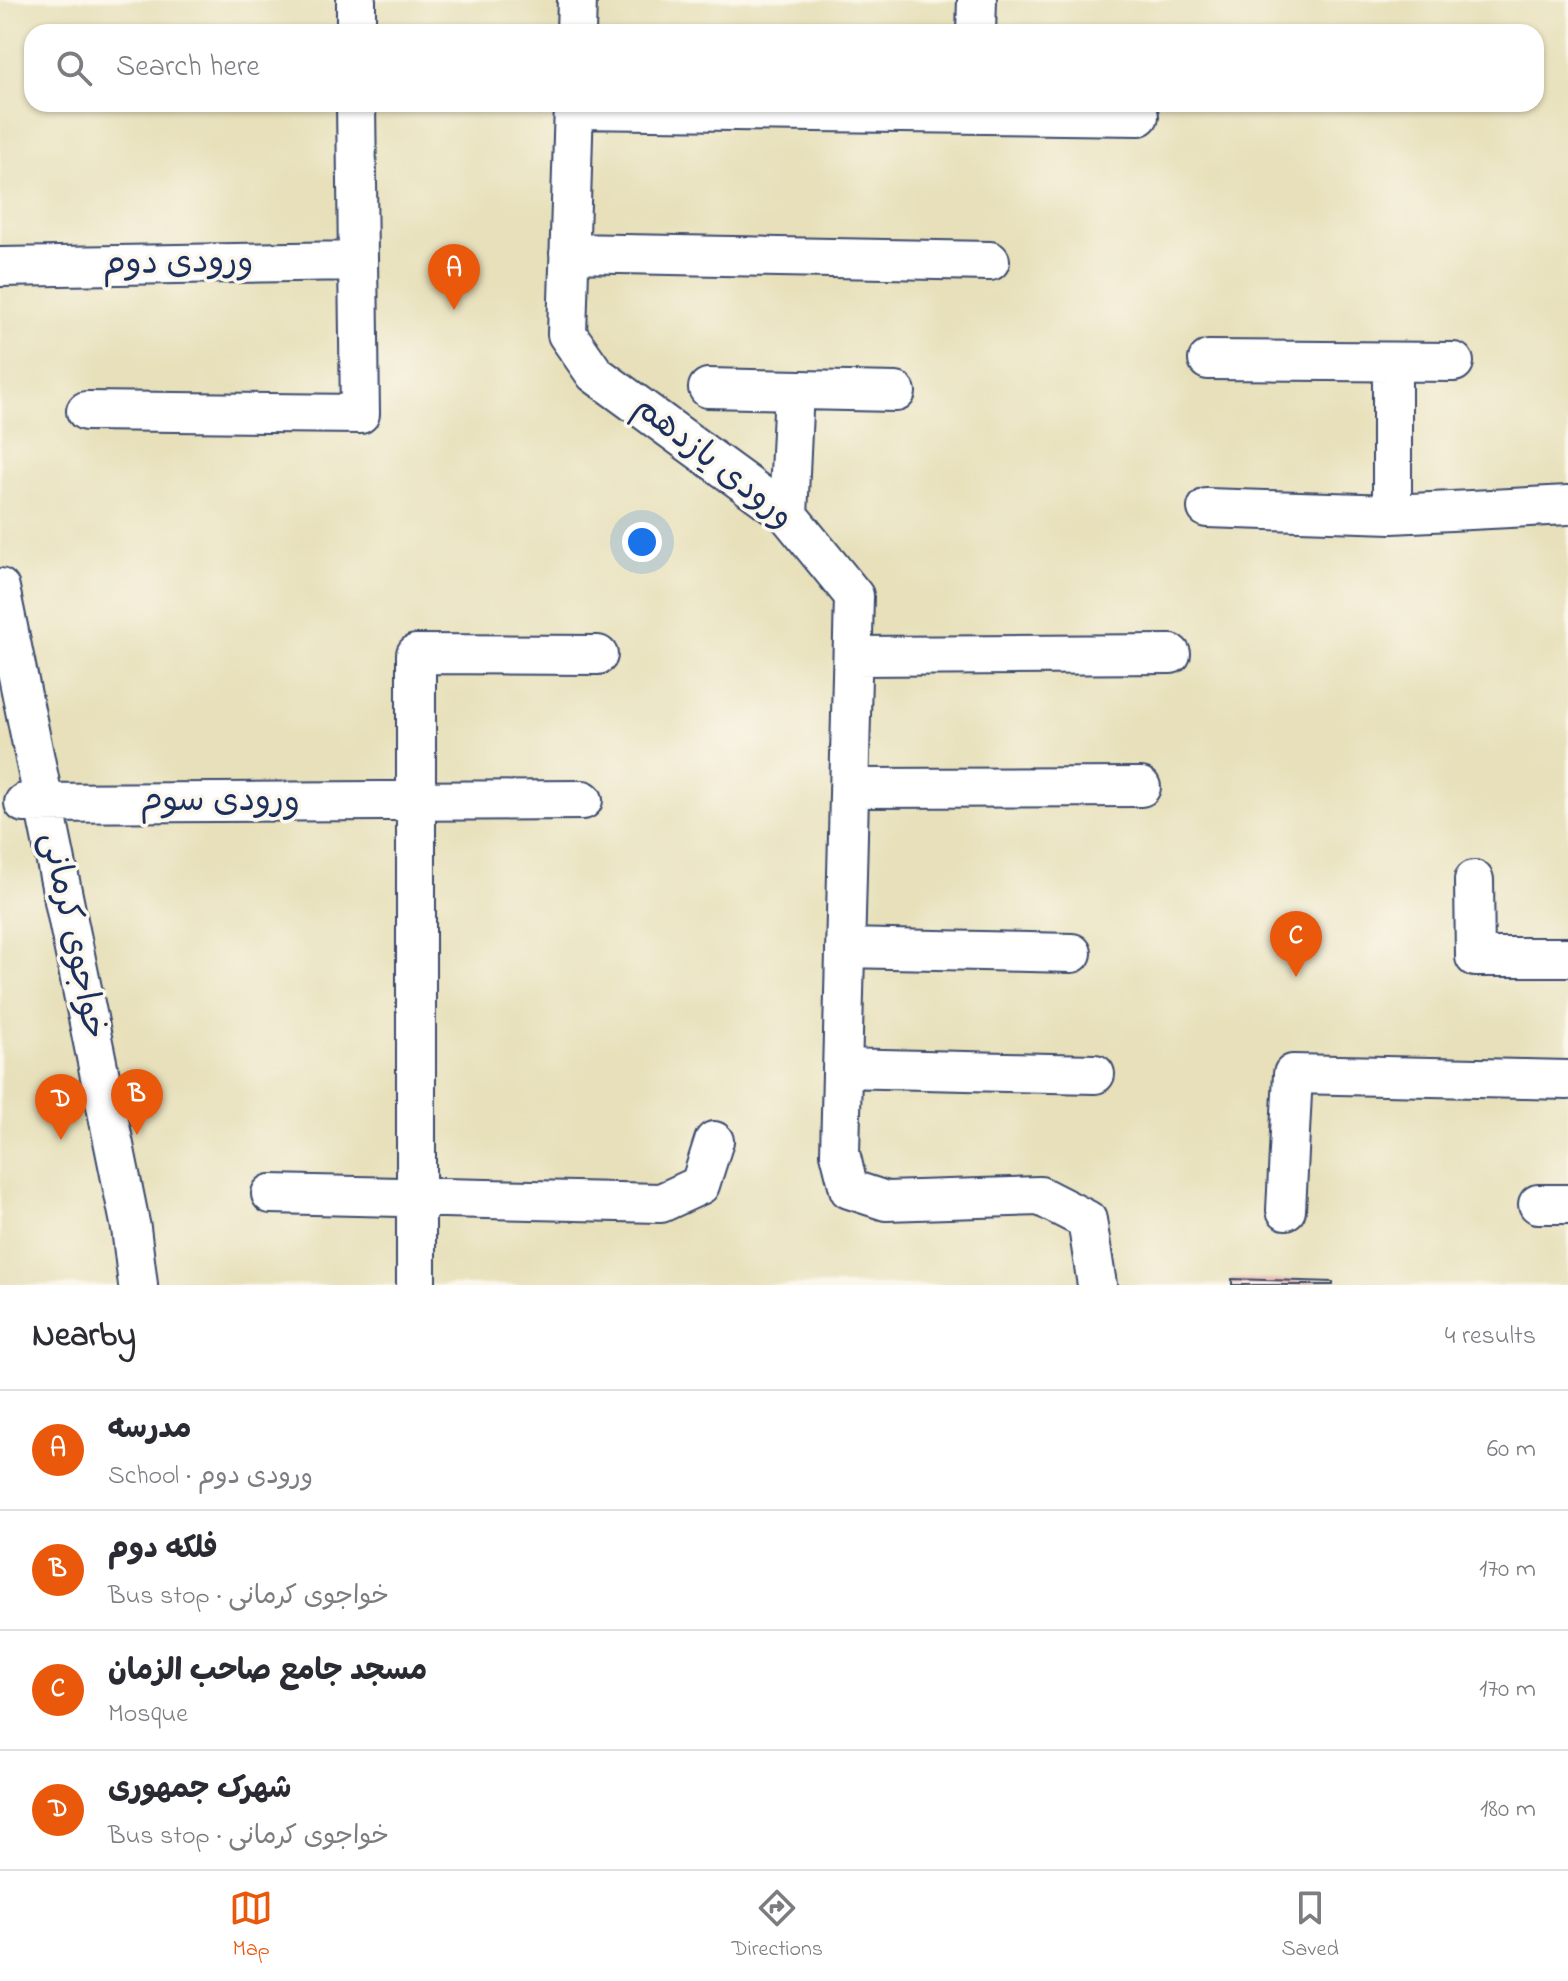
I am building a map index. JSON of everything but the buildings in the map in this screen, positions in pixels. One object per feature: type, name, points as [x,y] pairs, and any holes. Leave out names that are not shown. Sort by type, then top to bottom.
[{"type":"street","points":[[356,0],[356,24]]},
{"type":"street","points":[[576,24],[577,0]]},
{"type":"street","points":[[976,24],[977,0]]},
{"type":"street","points":[[86,411],[360,414],[356,112]]},
{"type":"street","name":"ورودی یازدهم","points":[[574,112],[567,334],[595,374],[788,515],[854,596],[840,1153],[849,1189],[886,1201],[1040,1196],[1087,1220],[1097,1285]]},
{"type":"street","points":[[1045,112],[1139,116]]},
{"type":"street","points":[[569,253],[990,261]]},
{"type":"street","name":"ورودی دوم","points":[[0,267],[356,261]]},
{"type":"street","points":[[1208,360],[1454,362]]},
{"type":"street","points":[[1392,362],[1392,514]]},
{"type":"street","points":[[708,388],[896,392]]},
{"type":"street","points":[[788,515],[794,390]]},
{"type":"street","points":[[1207,508],[1392,514],[1568,505]]},
{"type":"street","name":"خواجوی کرمانی","points":[[0,588],[34,803],[113,1234],[129,1285]]},
{"type":"street","points":[[416,1285],[416,654],[598,655]]},
{"type":"street","points":[[853,656],[1171,654]]},
{"type":"street","name":"خواجوی کرمانی","points":[[0,693],[34,803],[131,1228],[138,1285]]},
{"type":"street","points":[[849,788],[1141,787]]},
{"type":"street","name":"ورودی سوم","points":[[34,803],[583,800]]},
{"type":"street","points":[[1474,880],[1475,957],[1568,957]]},
{"type":"street","points":[[845,948],[1072,953]]},
{"type":"street","points":[[842,1068],[1095,1074]]},
{"type":"street","points":[[1286,1210],[1293,1074],[1568,1080]]},
{"type":"street","points":[[271,1194],[661,1203],[700,1185],[714,1141]]},
{"type":"place","name":"مدرسه","points":[[454,310]]},
{"type":"place","name":"مسجد جامع صاحب الزمان","points":[[1296,977]]},
{"type":"place","name":"فلکه دوم","points":[[137,1135]]},
{"type":"place","name":"شهرک جمهوری","points":[[61,1140]]}]
